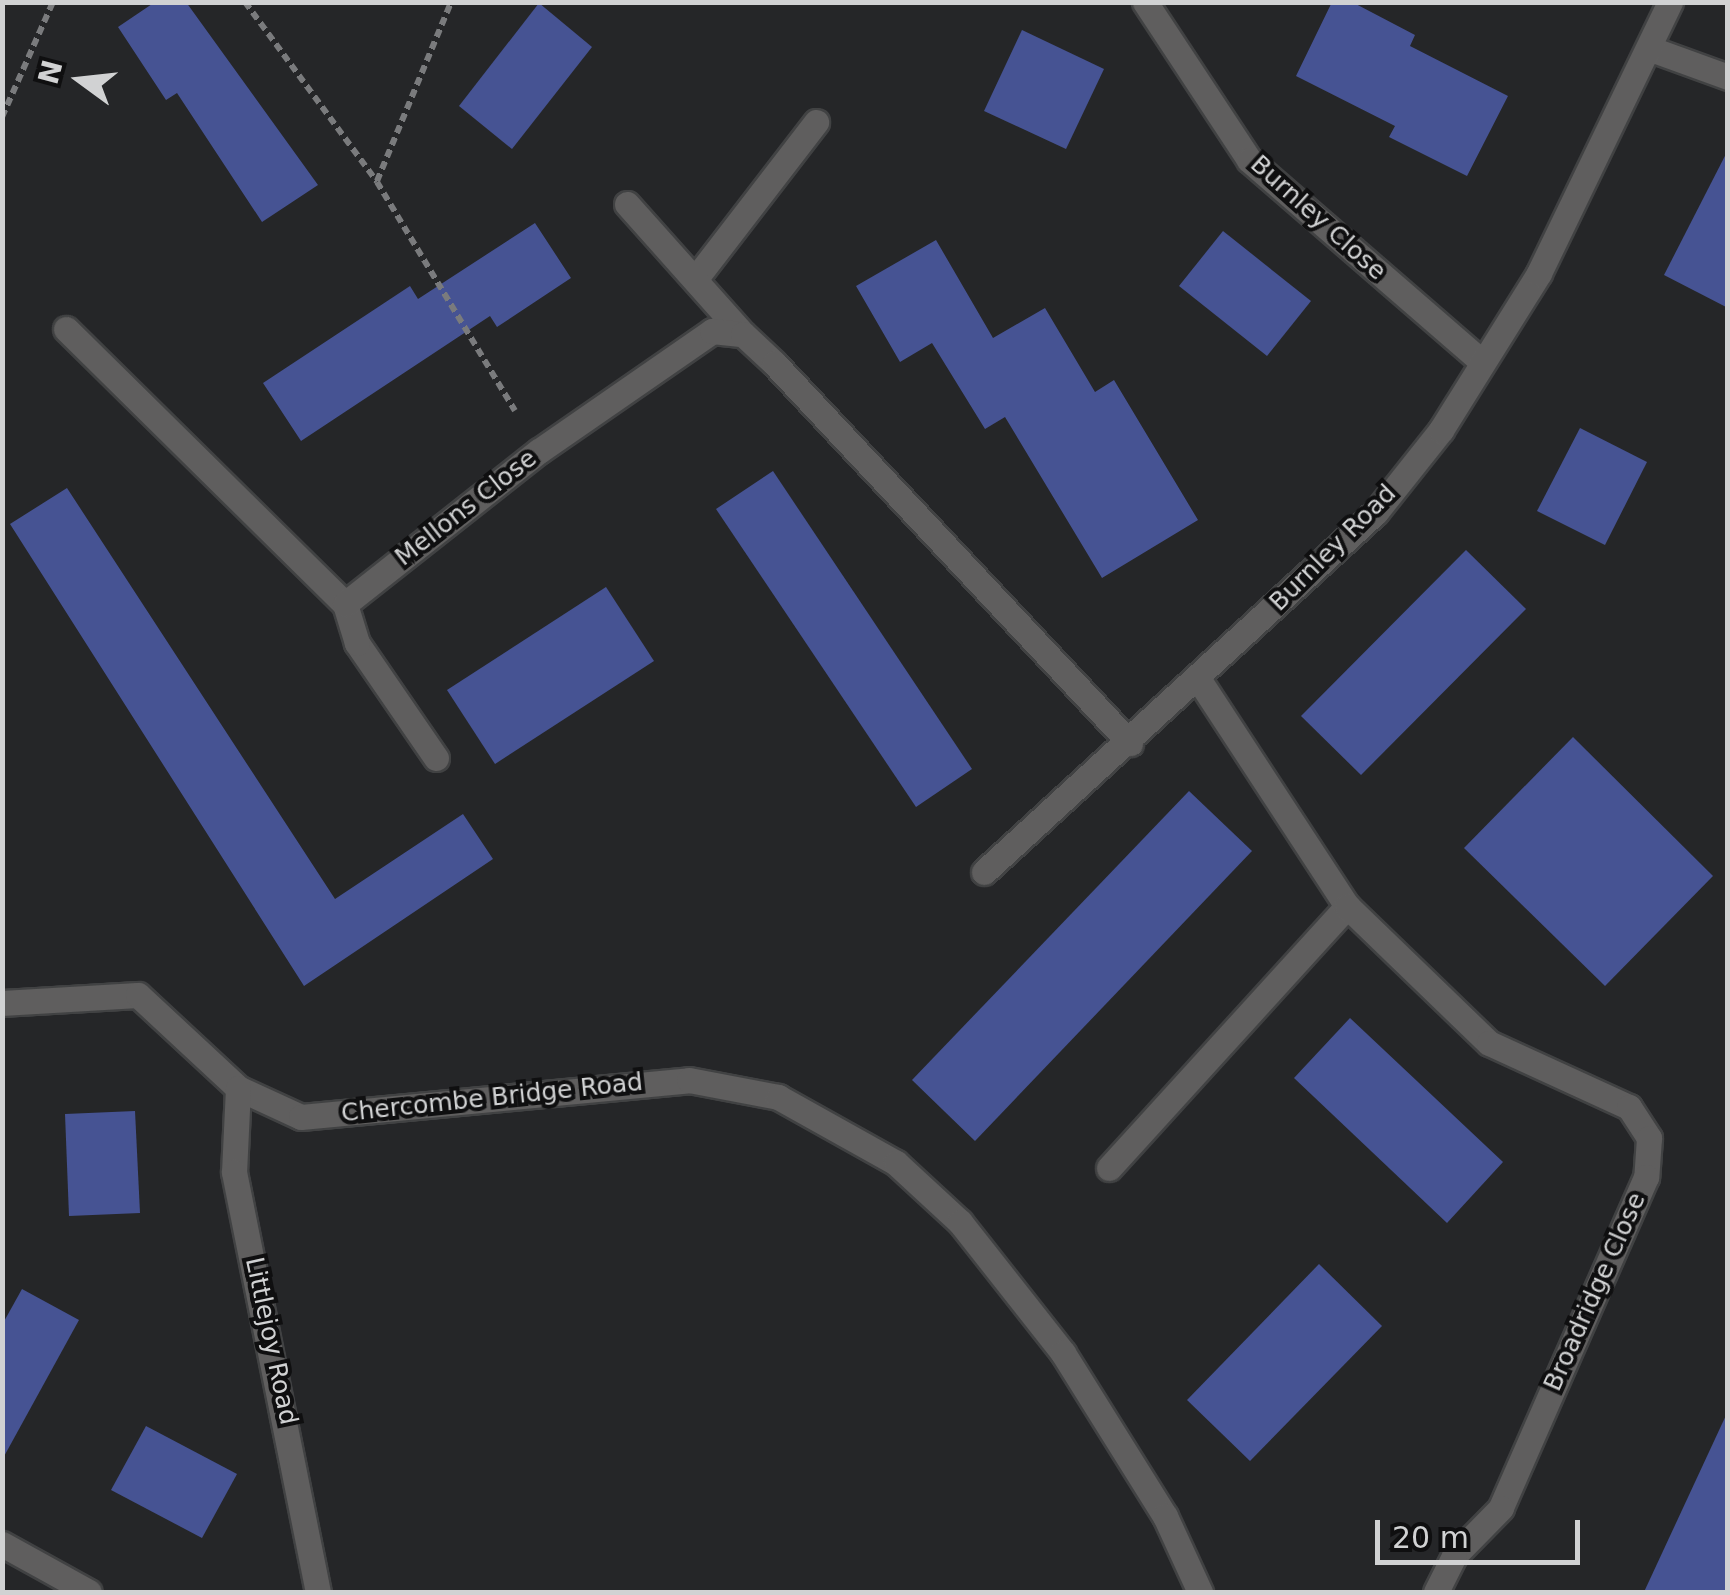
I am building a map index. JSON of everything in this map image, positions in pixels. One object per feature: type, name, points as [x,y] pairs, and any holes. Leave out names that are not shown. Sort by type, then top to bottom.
[{"type":"street","name":"Burnley Close","points":[[1144,2],[1250,160],[1482,362]]},
{"type":"street","name":"Burnley Road","points":[[984,872],[1199,680],[1376,512],[1482,362],[1585,190],[1670,2]]},
{"type":"street","points":[[1651,49],[1728,77]]},
{"type":"street","points":[[696,278],[816,122]]},
{"type":"street","points":[[627,204],[744,334],[1130,742]]},
{"type":"street","points":[[66,329],[345,604],[357,643],[436,758]]},
{"type":"street","name":"Mellons Close","points":[[345,604],[538,451],[677,349],[712,331],[744,334]]},
{"type":"street","name":"Broadridge Close","points":[[1199,680],[1347,906],[1489,1044],[1629,1107],[1649,1138],[1646,1176],[1501,1508],[1454,1556],[1436,1592]]},
{"type":"street","points":[[1110,1168],[1347,906]]},
{"type":"street","name":"Chercombe Bridge Road","points":[[2,1003],[138,994],[238,1088],[301,1117],[689,1080],[778,1097],[838,1127],[896,1163],[960,1222],[1040,1324],[1165,1516],[1200,1592]]},
{"type":"street","name":"Littlejoy Road","points":[[238,1088],[234,1172],[318,1592]]},
{"type":"street","points":[[2,1544],[89,1592]]},
{"type":"path","points":[[2,118],[53,2]]},
{"type":"path","points":[[245,2],[376,182],[538,451]]},
{"type":"path","points":[[376,182],[451,2]]},
{"type":"building","points":[[155,2],[186,2],[318,185],[262,222],[177,93],[166,100],[118,27]]},
{"type":"building","points":[[1332,2],[1352,2],[1415,35],[1410,46],[1508,96],[1467,176],[1389,137],[1395,126],[1296,76]]},
{"type":"building","points":[[539,3],[592,47],[512,149],[459,106]]},
{"type":"building","points":[[1022,30],[1104,69],[1066,149],[984,111]]},
{"type":"building","points":[[1728,150],[1728,308],[1664,275]]},
{"type":"building","points":[[535,223],[571,278],[497,327],[490,316],[301,441],[263,383],[410,286],[418,299]]},
{"type":"building","points":[[1223,231],[1311,301],[1267,356],[1179,286]]},
{"type":"building","points":[[936,240],[993,338],[1045,308],[1095,392],[1114,380],[1198,520],[1102,578],[1005,417],[985,429],[932,343],[900,362],[856,286]]},
{"type":"building","points":[[1580,428],[1647,462],[1605,545],[1537,511]]},
{"type":"building","points":[[773,471],[972,769],[916,807],[716,509]]},
{"type":"building","points":[[67,488],[335,899],[463,814],[493,859],[304,986],[10,524]]},
{"type":"building","points":[[1466,550],[1526,609],[1361,775],[1301,716]]},
{"type":"building","points":[[606,587],[654,661],[495,764],[447,690]]},
{"type":"building","points":[[1573,737],[1713,876],[1605,986],[1464,848]]},
{"type":"building","points":[[1189,791],[1252,851],[975,1141],[912,1080]]},
{"type":"building","points":[[1350,1018],[1503,1162],[1447,1223],[1294,1078]]},
{"type":"building","points":[[135,1111],[140,1213],[69,1216],[65,1114]]},
{"type":"building","points":[[1319,1264],[1382,1326],[1250,1461],[1187,1400]]},
{"type":"building","points":[[22,1289],[79,1320],[2,1460],[2,1325]]},
{"type":"building","points":[[1728,1411],[1728,1592],[1644,1592]]},
{"type":"building","points":[[146,1426],[237,1474],[202,1538],[111,1490]]}]
